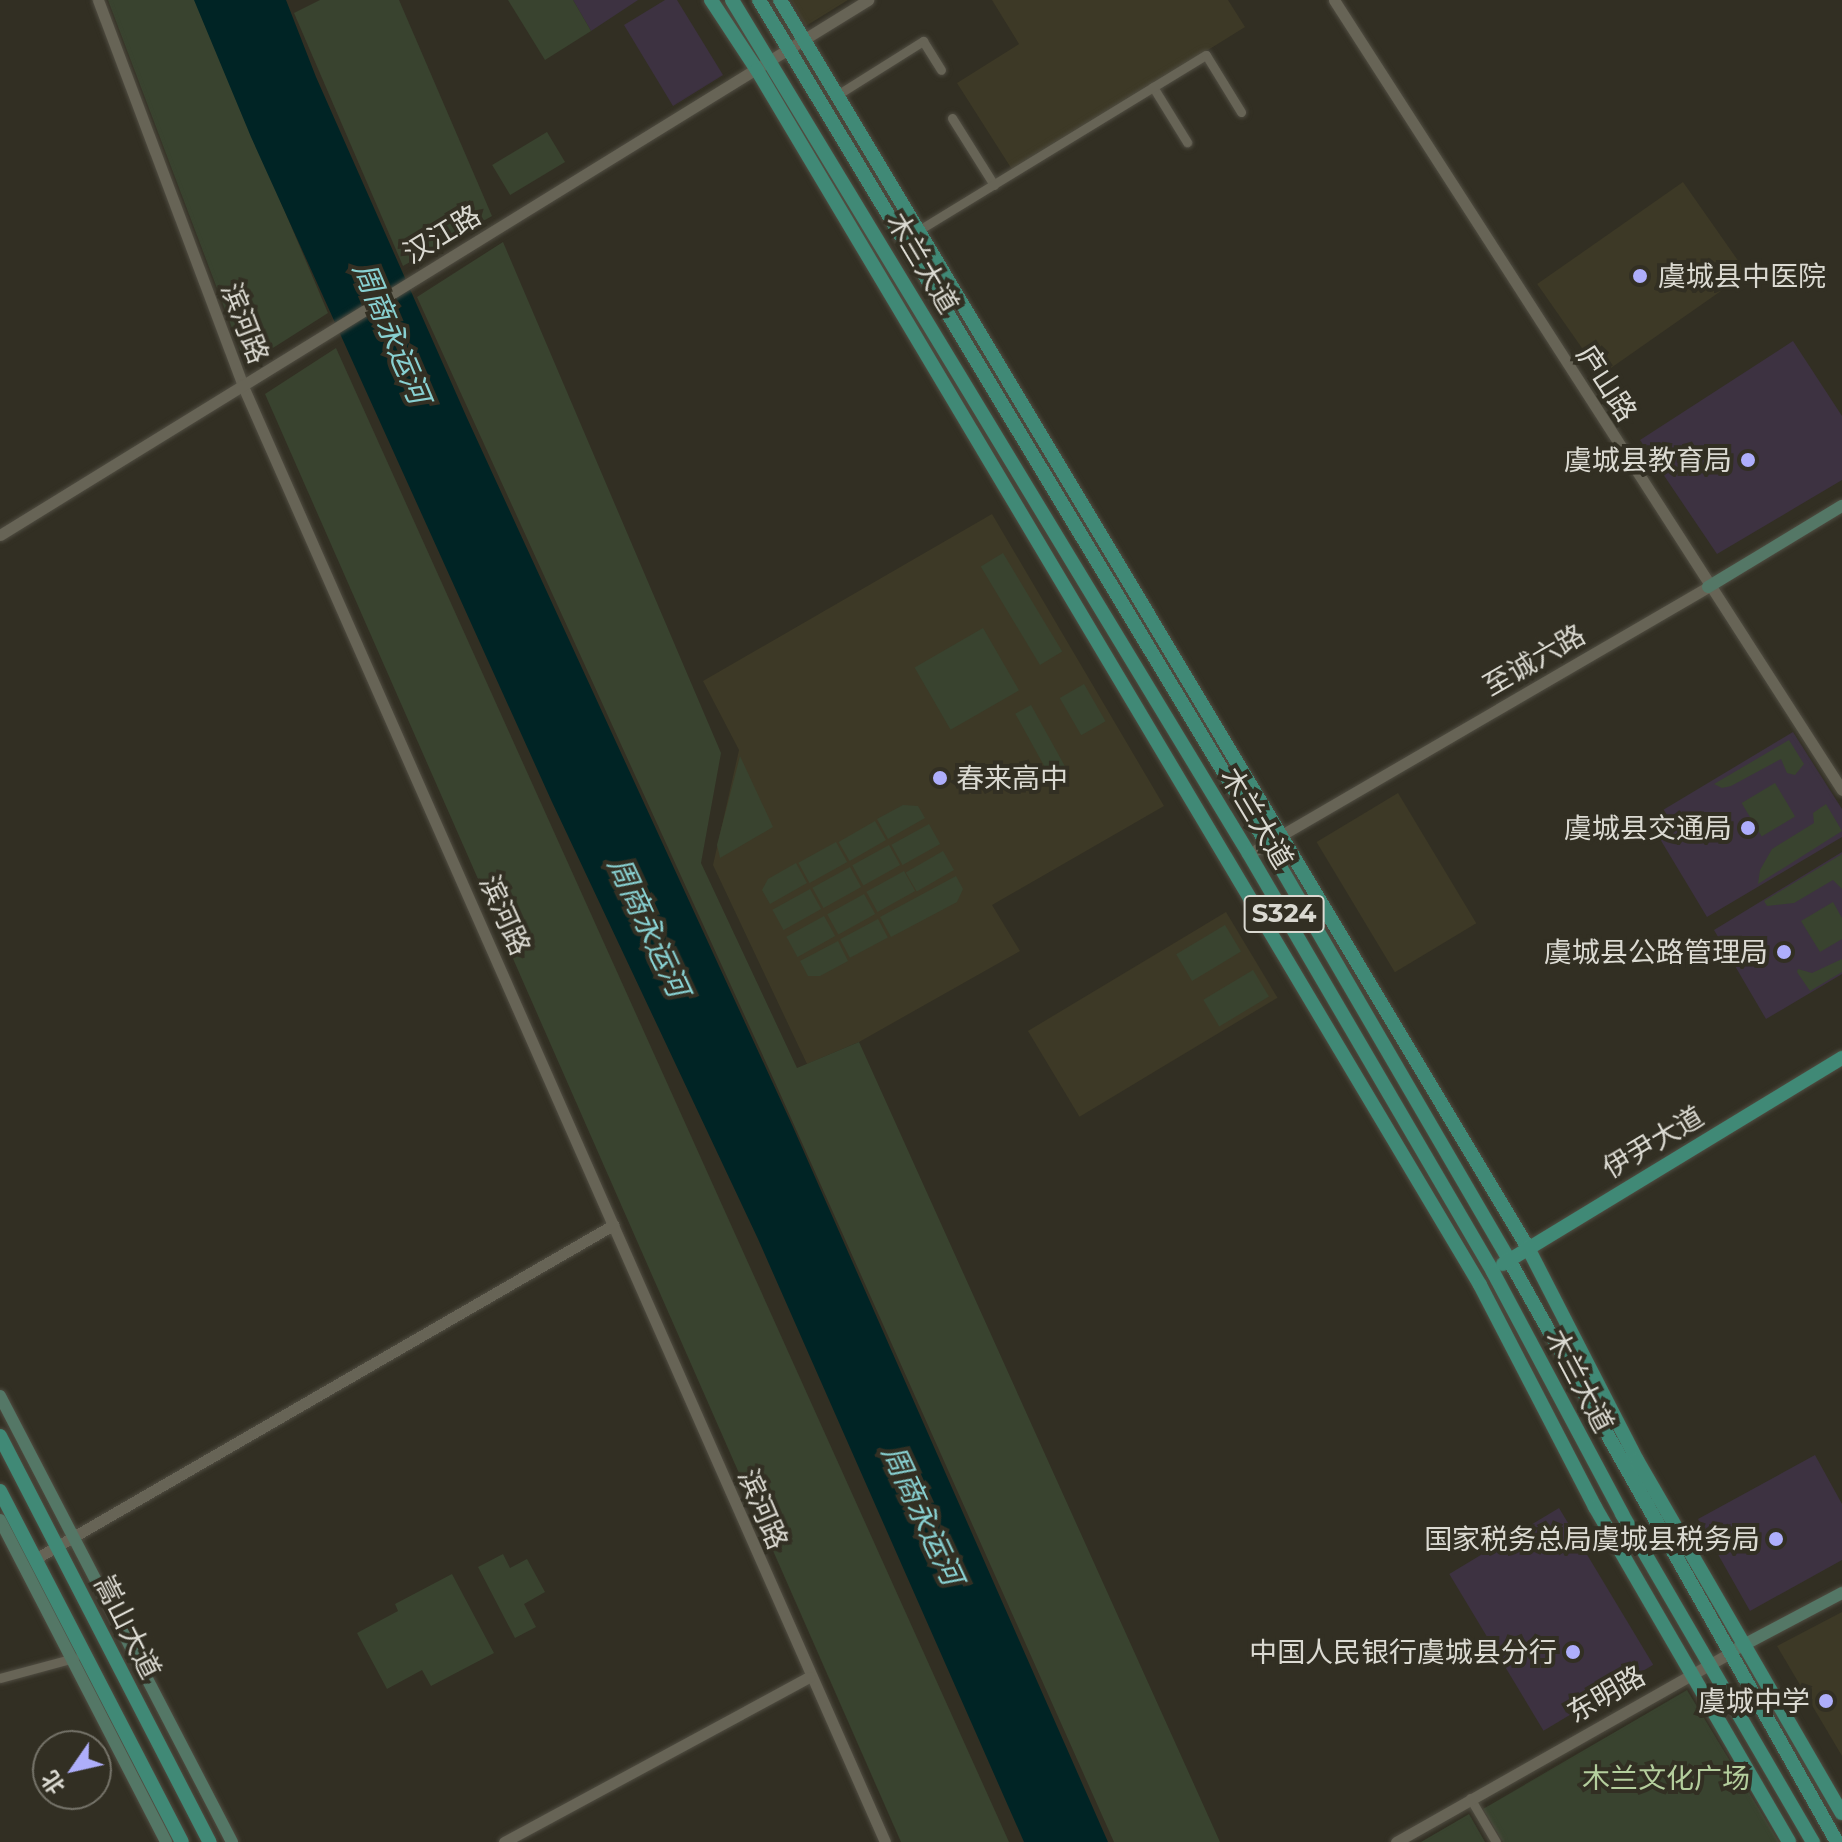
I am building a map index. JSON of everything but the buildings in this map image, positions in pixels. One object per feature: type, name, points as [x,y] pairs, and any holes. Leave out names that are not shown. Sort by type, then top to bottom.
[{"type":"main road","points":[[711,0],[757,70],[1480,1285],[1595,1507],[1789,1842]]},
{"type":"main road","name":"木兰大道","points":[[732,0],[1249,854],[1493,1272],[1707,1664],[1813,1842]]},
{"type":"main road","name":"木兰大道","points":[[759,0],[1267,844],[1509,1260],[1728,1654],[1837,1842]]},
{"type":"main road","points":[[780,0],[1528,1248],[1637,1460],[1842,1813]]},
{"type":"main road","name":"至诚六路","points":[[1708,587],[1842,506]]},
{"type":"main road","name":"伊尹大道","points":[[1493,1272],[1842,1058]]},
{"type":"main road","points":[[0,1396],[232,1842]]},
{"type":"main road","name":"嵩山大道","points":[[0,1436],[210,1842]]},
{"type":"main road","name":"嵩山大道","points":[[0,1491],[35,1559],[78,1657],[182,1842]]},
{"type":"main road","points":[[0,1520],[78,1657],[166,1842]]},
{"type":"main road","name":"东明路","points":[[1728,1654],[1842,1593]]},
{"type":"street","name":"滨河路","points":[[98,0],[242,384],[809,1677],[885,1842]]},
{"type":"street","name":"汉江路","points":[[0,535],[868,0]]},
{"type":"street","name":"庐山路","points":[[1334,0],[1708,587],[1842,790]]},
{"type":"street","points":[[837,95],[923,41],[941,70]]},
{"type":"street","points":[[919,230],[1206,55],[1241,112]]},
{"type":"street","points":[[1153,87],[1187,142]]},
{"type":"street","points":[[952,118],[994,185]]},
{"type":"street","name":"至诚六路","points":[[1249,854],[1708,587]]},
{"type":"street","points":[[35,1559],[613,1225]]},
{"type":"street","name":"东明路","points":[[1396,1842],[1728,1654]]},
{"type":"street","points":[[0,1678],[78,1657]]},
{"type":"street","points":[[504,1842],[809,1677]]},
{"type":"street","points":[[1470,1798],[1496,1842]]},
{"type":"shaded area","points":[[573,0],[638,0],[591,31]]},
{"type":"shaded area","points":[[665,0],[677,0],[723,75],[673,106],[624,25]]},
{"type":"shaded area","points":[[791,0],[848,0],[806,26]]},
{"type":"shaded area","points":[[992,0],[1228,0],[1245,27],[1013,171],[957,83],[1019,44]]},
{"type":"shaded area","name":"虞城县中医院","points":[[1683,182],[1747,273],[1601,375],[1537,284]]},
{"type":"shaded area","name":"虞城县教育局","points":[[1793,341],[1842,416],[1842,480],[1717,554],[1640,440]]},
{"type":"shaded area","name":"春来高中","points":[[992,514],[1164,806],[992,905],[1020,951],[859,1042],[807,1064],[713,865],[739,750],[703,681]]},
{"type":"shaded area","name":"虞城县交通局","points":[[1793,732],[1842,809],[1842,837],[1707,917],[1648,819]]},
{"type":"shaded area","points":[[1398,793],[1476,923],[1395,972],[1317,842]]},
{"type":"shaded area","name":"虞城县公路管理局","points":[[1842,852],[1842,974],[1766,1019],[1714,930]]},
{"type":"shaded area","points":[[1226,912],[1278,998],[1079,1117],[1028,1031]]},
{"type":"shaded area","name":"国家税务总局虞城县税务局","points":[[1815,1455],[1842,1504],[1842,1560],[1750,1611],[1698,1519]]},
{"type":"shaded area","points":[[1559,1508],[1653,1665],[1544,1731],[1449,1574]]},
{"type":"shaded area","name":"虞城中学","points":[[1842,1612],[1842,1756],[1777,1646]]},
{"type":"green space","points":[[108,0],[195,0],[328,313],[246,365]]},
{"type":"green space","points":[[320,0],[399,0],[492,216],[403,266],[294,13]]},
{"type":"green space","points":[[508,0],[573,0],[591,31],[545,60]]},
{"type":"green space","points":[[547,132],[565,162],[510,195],[492,165]]},
{"type":"green space","points":[[503,242],[721,753],[701,863],[797,1068],[859,1042],[1220,1842],[1114,1842],[774,1080],[417,297]]},
{"type":"green space","points":[[336,348],[1009,1842],[901,1842],[265,394]]},
{"type":"green space","points":[[1003,553],[1062,652],[1040,665],[981,566]]},
{"type":"green space","points":[[983,628],[1019,690],[951,730],[915,668]]},
{"type":"green space","points":[[1084,684],[1106,721],[1081,735],[1060,698]]},
{"type":"green space","points":[[1031,705],[1069,773],[1053,782],[1015,714]]},
{"type":"green space","points":[[1789,740],[1804,764],[1795,775],[1787,773],[1781,759],[1731,786],[1722,788],[1714,784]]},
{"type":"green space","points":[[740,756],[773,827],[720,858],[717,845]]},
{"type":"green space","points":[[1775,783],[1795,816],[1762,837],[1742,803]]},
{"type":"green space","points":[[1826,804],[1842,831],[1758,884],[1760,870],[1772,849],[1814,823],[1813,813]]},
{"type":"green space","points":[[903,805],[918,806],[925,818],[888,839],[877,819]]},
{"type":"green space","points":[[875,821],[886,840],[850,861],[839,842]]},
{"type":"green space","points":[[929,824],[940,844],[903,865],[891,845]]},
{"type":"green space","points":[[836,842],[847,862],[810,883],[798,863]]},
{"type":"green space","points":[[889,845],[900,865],[863,885],[852,865]]},
{"type":"green space","points":[[943,851],[954,870],[917,892],[906,873]]},
{"type":"green space","points":[[1842,854],[1842,889],[1833,880],[1794,903],[1767,906],[1764,901]]},
{"type":"green space","points":[[796,863],[807,883],[770,904],[762,890],[768,879]]},
{"type":"green space","points":[[850,867],[861,887],[824,908],[812,888]]},
{"type":"green space","points":[[904,871],[915,891],[878,912],[866,892]]},
{"type":"green space","points":[[956,876],[963,889],[957,902],[891,937],[880,917]]},
{"type":"green space","points":[[810,889],[821,909],[784,930],[772,910]]},
{"type":"green space","points":[[864,894],[875,914],[838,934],[827,914]]},
{"type":"green space","points":[[1833,902],[1842,918],[1842,939],[1820,952],[1801,921]]},
{"type":"green space","points":[[824,916],[835,936],[798,957],[786,937]]},
{"type":"green space","points":[[878,919],[888,938],[850,958],[840,939]]},
{"type":"green space","points":[[1225,925],[1241,952],[1192,981],[1176,954]]},
{"type":"green space","points":[[838,941],[848,961],[820,976],[808,976],[800,961]]},
{"type":"green space","points":[[1842,959],[1842,972],[1810,991],[1797,972],[1798,969],[1812,973]]},
{"type":"green space","points":[[1253,970],[1269,997],[1219,1026],[1203,1000]]},
{"type":"green space","points":[[503,1554],[510,1568],[527,1559],[545,1592],[524,1604],[536,1627],[515,1638],[478,1567]]},
{"type":"green space","points":[[452,1574],[494,1653],[431,1686],[422,1670],[387,1689],[357,1633],[398,1611],[395,1604]]},
{"type":"green space","name":"木兰文化广场","points":[[1687,1690],[1779,1842],[1503,1842],[1483,1809]]},
{"type":"green space","points":[[1469,1814],[1485,1842],[1421,1842]]},
{"type":"water","name":"周商永运河","points":[[194,0],[286,0],[316,77],[467,418],[793,1127],[1108,1842],[1024,1842],[758,1239],[552,802],[251,137]]},
{"type":"place","name":"虞城县中医院","points":[[1640,276]]},
{"type":"place","name":"虞城县教育局","points":[[1748,460]]},
{"type":"place","name":"春来高中","points":[[940,778]]},
{"type":"place","name":"虞城县交通局","points":[[1748,828]]},
{"type":"place","name":"虞城县公路管理局","points":[[1784,952]]},
{"type":"place","name":"国家税务总局虞城县税务局","points":[[1776,1539]]},
{"type":"place","name":"中国人民银行虞城县分行","points":[[1573,1652]]},
{"type":"place","name":"虞城中学","points":[[1826,1701]]}]
